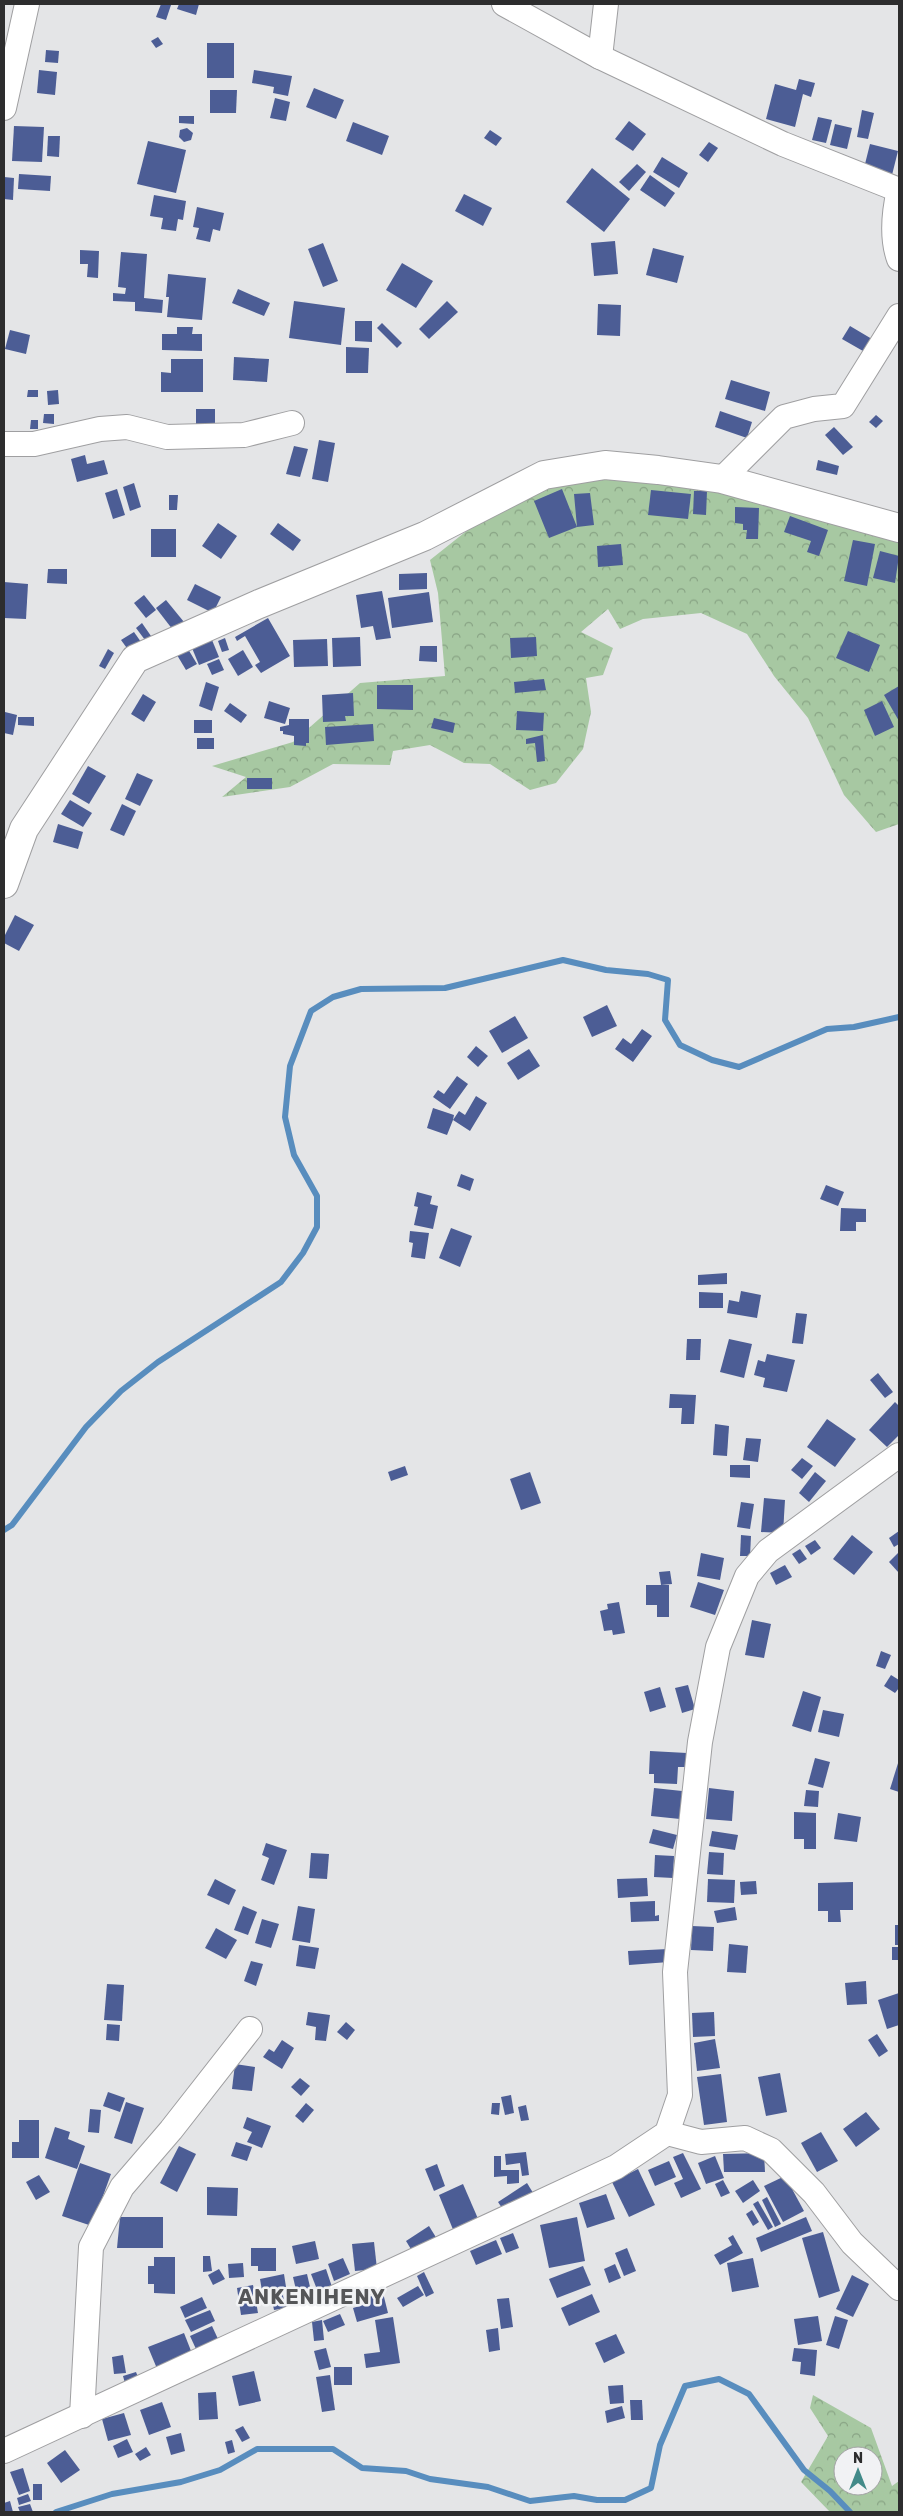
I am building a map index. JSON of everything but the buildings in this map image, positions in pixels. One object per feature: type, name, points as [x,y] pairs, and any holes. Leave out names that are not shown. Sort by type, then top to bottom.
[{"type":"street","points":[[4,108],[27,4]]},
{"type":"street","points":[[504,4],[600,57],[783,144],[899,190],[894,214],[896,251],[899,259]]},
{"type":"street","points":[[600,57],[606,4]]},
{"type":"street","points":[[722,480],[784,416],[814,409],[843,406],[899,316]]},
{"type":"street","points":[[4,444],[34,444],[100,429],[127,427],[166,437],[244,435],[292,423]]},
{"type":"street","points":[[4,884],[24,828],[134,659],[259,604],[425,536],[544,475],[605,465],[722,480],[899,528]]},
{"type":"street","points":[[4,2451],[616,2167],[667,2133],[680,2094],[675,1972],[700,1742],[718,1647],[747,1576],[768,1551],[899,1454]]},
{"type":"street","points":[[82,2416],[91,2247],[122,2187],[172,2130],[250,2029]]},
{"type":"street","points":[[667,2133],[701,2142],[744,2138],[771,2150],[814,2193],[852,2243],[899,2288]]},
{"type":"green space","points":[[603,475],[660,478],[899,537],[899,824],[876,832],[844,795],[808,718],[774,676],[747,634],[701,613],[643,619],[620,629],[608,609],[581,632],[613,648],[603,675],[586,678],[591,712],[583,749],[556,783],[530,790],[490,764],[464,763],[430,745],[393,751],[390,765],[333,764],[290,787],[222,797],[246,777],[212,766],[293,742],[360,683],[445,676],[438,593],[430,560],[469,529],[550,485]]},
{"type":"green space","points":[[813,2395],[871,2428],[878,2446],[833,2446],[833,2496],[883,2496],[883,2461],[892,2486],[899,2481],[899,2512],[830,2512],[801,2482],[828,2436],[810,2408]]},
{"type":"waterway","points":[[4,1530],[12,1525],[86,1427],[121,1391],[158,1362],[281,1282],[303,1253],[317,1227],[317,1196],[294,1155],[285,1117],[290,1066],[311,1011],[333,997],[361,989],[445,988],[563,960],[606,970],[648,974],[668,980],[665,1020],[680,1045],[712,1060],[739,1067],[827,1029],[854,1027],[899,1017]]},
{"type":"waterway","points":[[56,2512],[112,2494],[181,2482],[220,2470],[257,2449],[333,2449],[362,2468],[406,2471],[430,2479],[488,2487],[530,2501],[574,2496],[597,2500],[625,2500],[651,2488],[660,2445],[685,2386],[719,2379],[749,2394],[804,2470],[830,2491],[850,2512]]},
{"type":"district","name":"ANKENIHENY","points":[[312,2296]]}]
